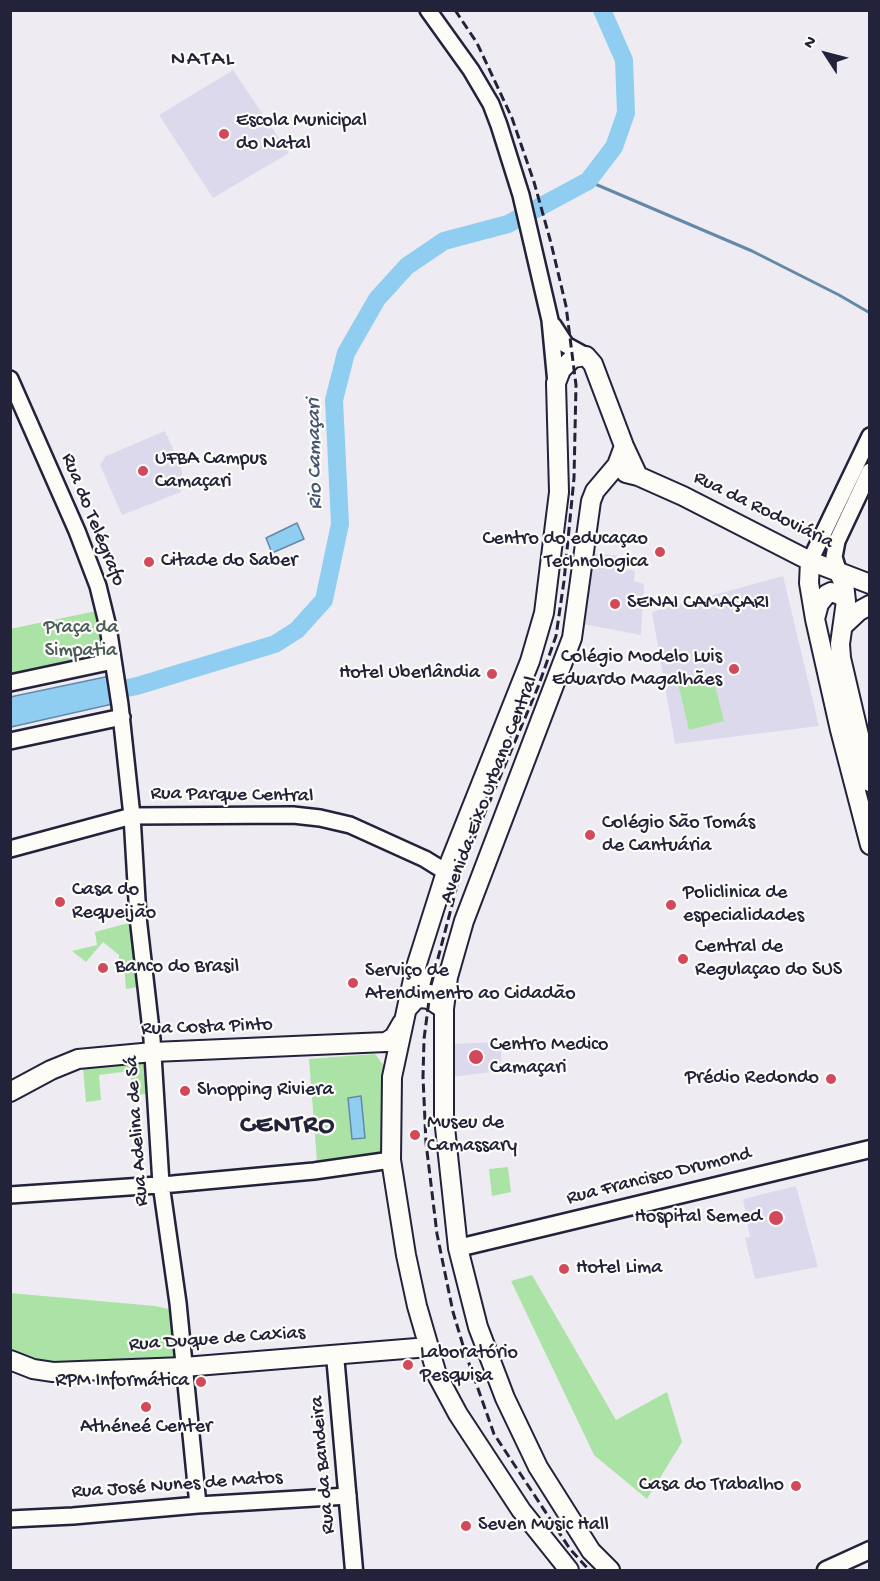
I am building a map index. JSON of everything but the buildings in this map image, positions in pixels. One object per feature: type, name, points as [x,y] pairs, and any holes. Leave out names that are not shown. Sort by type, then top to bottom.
[{"type":"main road","points":[[556,383],[566,363],[573,358],[586,356]]},
{"type":"main road","name":"Avenida Eixo Urbano Central","points":[[444,1009],[448,977],[464,921],[572,638],[591,501],[595,491],[617,465],[624,446],[596,370],[586,356]]},
{"type":"main road","name":"Avenida Eixo Urbano Central","points":[[556,383],[559,492],[544,613],[530,661],[446,872],[415,970],[392,1077],[391,1160],[406,1255],[437,1375],[458,1414],[520,1510],[569,1570]]},
{"type":"main road","points":[[624,446],[638,476]]},
{"type":"main road","name":"Rua da Rodoviária","points":[[606,478],[623,472],[638,476],[683,496],[810,561],[870,584]]},
{"type":"main road","points":[[782,547],[795,560],[809,583]]},
{"type":"main road","points":[[810,561],[809,583],[815,619],[840,730],[870,844]]},
{"type":"main road","points":[[839,573],[844,584],[846,601],[840,644],[841,658],[870,782]]},
{"type":"main road","points":[[815,619],[819,604],[826,594],[831,592],[840,595],[846,601]]},
{"type":"main road","points":[[843,626],[859,610],[870,605]]},
{"type":"main road","points":[[544,613],[559,623],[574,617]]},
{"type":"main road","points":[[530,661],[546,654],[562,666]]},
{"type":"main road","points":[[415,970],[427,984],[436,985],[448,977]]},
{"type":"main road","points":[[405,1016],[415,1000],[421,998],[429,999],[444,1009],[444,1118],[458,1248],[478,1327],[505,1398],[538,1467],[591,1551],[610,1570]]},
{"type":"main road","name":"Rua Costa Pinto","points":[[10,1092],[51,1070],[78,1059],[153,1052],[386,1042],[394,1037],[405,1016]]},
{"type":"main road","name":"Rua Francisco Drumond","points":[[458,1248],[870,1149]]},
{"type":"main road","name":"Rua Duque de Caxias","points":[[10,1360],[33,1369],[53,1372],[184,1367],[429,1347]]},
{"type":"main road","name":"Rua da Bandeira","points":[[335,1355],[354,1570]]},
{"type":"main road","points":[[826,1570],[870,1550]]},
{"type":"street","name":"Avenida Eixo Urbano Central","points":[[428,10],[471,70],[491,104],[531,231],[550,320],[556,383]]},
{"type":"street","name":"Avenida Eixo Urbano Central","points":[[550,320],[566,345],[586,356]]},
{"type":"street","name":"Rua do Telégrafo","points":[[10,379],[77,531],[98,586],[108,627],[121,711]]},
{"type":"street","points":[[810,561],[870,436]]},
{"type":"street","points":[[839,573],[834,557],[837,541],[870,471]]},
{"type":"street","points":[[10,683],[114,667]]},
{"type":"street","points":[[10,741],[121,711]]},
{"type":"street","name":"Rua Adelina de Sá","points":[[121,711],[132,816],[138,917],[153,1052],[161,1184],[171,1251],[198,1505]]},
{"type":"street","name":"Rua Parque Central","points":[[10,849],[132,816],[293,815],[350,825],[425,859],[446,872]]},
{"type":"street","points":[[10,1195],[314,1171],[391,1160]]},
{"type":"street","name":"Rua José Nunes de Matos","points":[[10,1519],[348,1496]]},
{"type":"shaded area","name":"Escola Municipal do Natal","points":[[233,70],[289,153],[213,198],[159,115]]},
{"type":"shaded area","name":"UFBA Campus Camaçari","points":[[165,431],[182,473],[181,492],[122,515],[100,465],[106,456]]},
{"type":"shaded area","name":"SENAI CAMAÇARI","points":[[595,553],[627,557],[625,569],[635,571],[634,581],[644,584],[641,635],[583,624]]},
{"type":"shaded area","name":"Colégio Modelo Luis Eduardo Magalhães","points":[[783,576],[819,726],[675,744],[652,612]]},
{"type":"shaded area","name":"Centro Medico Camaçari","points":[[501,1042],[501,1071],[450,1077],[451,1044]]},
{"type":"shaded area","name":"Hospital Semed","points":[[796,1186],[818,1267],[755,1279],[745,1238],[750,1237],[743,1199]]},
{"type":"green space","name":"Praça da Simpatia","points":[[101,610],[115,660],[11,681],[10,629]]},
{"type":"green space","points":[[712,674],[724,721],[689,730],[678,683]]},
{"type":"green space","points":[[132,922],[139,987],[126,989],[124,963],[119,962],[119,955],[103,942],[86,962],[72,951],[97,945],[95,932]]},
{"type":"green space","points":[[375,1054],[384,1066],[383,1154],[317,1161],[309,1059]]},
{"type":"green space","points":[[144,1059],[147,1094],[133,1095],[130,1071],[99,1075],[101,1100],[86,1102],[83,1068]]},
{"type":"green space","points":[[508,1167],[511,1192],[492,1196],[489,1169]]},
{"type":"green space","points":[[532,1275],[616,1420],[667,1392],[682,1442],[647,1499],[594,1455],[511,1281]]},
{"type":"green space","points":[[10,1293],[168,1309],[172,1312],[177,1363],[46,1366],[10,1355]]},
{"type":"water","points":[[297,523],[304,539],[272,553],[266,538]]},
{"type":"water","points":[[110,676],[117,703],[11,727],[10,697]]},
{"type":"water","points":[[361,1096],[365,1138],[352,1139],[348,1098]]},
{"type":"waterway","name":"Rio Camaçari","points":[[102,693],[137,686],[275,644],[297,630],[324,600],[340,524],[334,400],[346,353],[377,299],[407,266],[444,241],[508,224],[588,181],[614,147],[626,113],[624,60],[602,10]]},
{"type":"waterway","points":[[588,181],[752,251],[870,313]]},
{"type":"railway","points":[[455,10],[477,43],[512,118],[534,182],[551,243],[566,306],[576,385],[574,478],[556,636],[538,687],[462,867],[431,985],[424,1039],[426,1143],[437,1234],[453,1312],[494,1434],[570,1549],[589,1570]]},
{"type":"place","name":"Escola Municipal do Natal","points":[[224,134]]},
{"type":"place","name":"UFBA Campus Camaçari","points":[[143,471]]},
{"type":"place","name":"Centro do educaçao Technologica","points":[[660,552]]},
{"type":"place","name":"Citade do Saber","points":[[149,562]]},
{"type":"place","name":"SENAI CAMAÇARI","points":[[615,604]]},
{"type":"place","name":"Colégio Modelo Luis Eduardo Magalhães","points":[[734,669]]},
{"type":"place","name":"Hotel Uberlândia","points":[[492,674]]},
{"type":"place","name":"Colégio São Tomás de Cantuária","points":[[590,835]]},
{"type":"place","name":"Casa do Requeijão","points":[[60,902]]},
{"type":"place","name":"Policlinica de especialidades","points":[[671,905]]},
{"type":"place","name":"Central de Regulaçao do SUS","points":[[683,959]]},
{"type":"place","name":"Banco do Brasil","points":[[103,968]]},
{"type":"place","name":"Serviço de Atendimento ao Cidadão","points":[[353,983]]},
{"type":"place","name":"Centro Medico Camaçari","points":[[476,1057]]},
{"type":"place","name":"Prédio Redondo","points":[[831,1079]]},
{"type":"place","name":"Shopping Riviera","points":[[185,1091]]},
{"type":"place","name":"Museu de Camassary","points":[[415,1135]]},
{"type":"place","name":"Hospital Semed","points":[[776,1218]]},
{"type":"place","name":"Hotel Lima","points":[[564,1269]]},
{"type":"place","name":"Laboratório Pesquisa","points":[[408,1365]]},
{"type":"place","name":"RPM Informática","points":[[201,1382]]},
{"type":"place","name":"Athéneé Center","points":[[146,1407]]},
{"type":"place","name":"Casa do Trabalho","points":[[796,1486]]},
{"type":"place","name":"Seven Music Hall","points":[[466,1526]]},
{"type":"district","name":"NATAL","points":[[203,61]]},
{"type":"district","name":"CENTRO","points":[[288,1127]]}]
